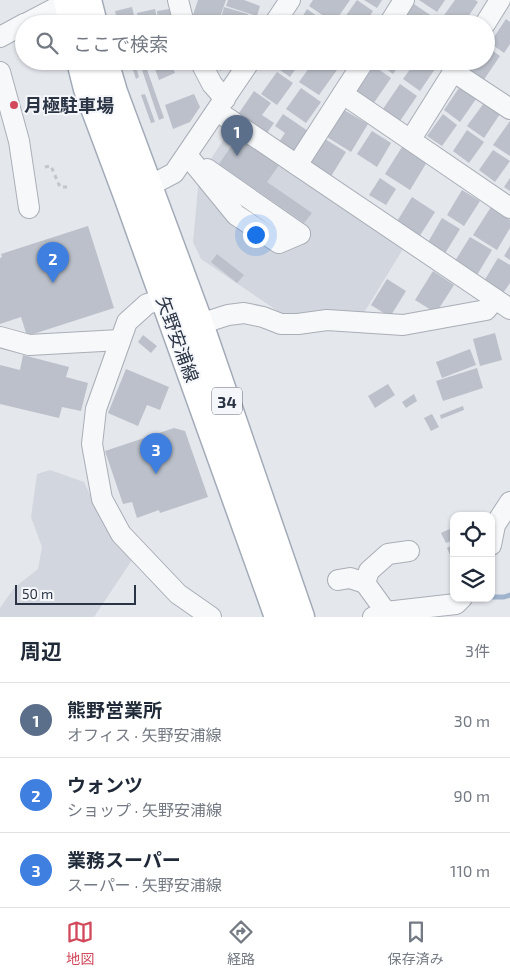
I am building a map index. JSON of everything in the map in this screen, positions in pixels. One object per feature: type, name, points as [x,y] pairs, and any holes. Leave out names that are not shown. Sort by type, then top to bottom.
[{"type":"main road","name":"矢野安浦線","points":[[82,70],[86,89],[138,192],[200,324],[301,617]]},
{"type":"main road","name":"矢野安浦線","points":[[108,70],[164,299],[278,617]]},
{"type":"street","points":[[178,0],[182,15]]},
{"type":"street","points":[[279,15],[288,0]]},
{"type":"street","points":[[395,15],[404,0]]},
{"type":"street","points":[[492,15],[501,3]]},
{"type":"street","points":[[50,15],[74,7]]},
{"type":"street","points":[[0,36],[15,28]]},
{"type":"street","points":[[205,70],[222,105],[297,165],[502,304]]},
{"type":"street","points":[[138,192],[174,174],[244,70]]},
{"type":"street","points":[[297,165],[358,70]]},
{"type":"street","points":[[411,139],[455,70]]},
{"type":"street","points":[[461,70],[510,109]]},
{"type":"street","points":[[0,72],[19,141],[29,208]]},
{"type":"street","points":[[343,94],[510,208]]},
{"type":"street","points":[[187,156],[292,228],[300,234],[279,243],[236,216],[187,156]]},
{"type":"street","points":[[164,299],[147,304],[127,322],[96,409],[92,444],[102,499],[121,534],[178,594],[211,617]]},
{"type":"street","points":[[200,324],[228,315],[244,313],[263,317],[281,324],[298,324],[326,320],[403,325],[486,310],[502,304]]},
{"type":"street","points":[[0,338],[29,345],[120,340]]},
{"type":"street","points":[[495,525],[510,502]]},
{"type":"street","points":[[365,583],[369,571],[388,554],[409,550]]},
{"type":"street","points":[[338,580],[350,578],[365,583],[382,615],[456,604],[458,602]]},
{"type":"path","points":[[45,167],[51,166],[60,187],[67,187]]},
{"type":"shaded area","points":[[228,133],[238,134],[406,244],[362,316],[288,318],[201,259],[193,242],[199,177]]},
{"type":"shaded area","points":[[50,470],[84,482],[104,525],[132,560],[94,617],[0,617],[0,608],[14,588],[38,569],[42,547],[31,517],[37,474]]},
{"type":"building","points":[[198,0],[226,0],[221,15],[193,15]]},
{"type":"building","points":[[228,0],[244,0],[260,6],[257,15],[254,15],[226,6]]},
{"type":"building","points":[[313,0],[350,0],[340,15],[322,15],[309,6]]},
{"type":"building","points":[[357,0],[373,11],[371,15],[346,15]]},
{"type":"building","points":[[364,0],[382,0],[377,8]]},
{"type":"building","points":[[419,0],[445,0],[437,12]]},
{"type":"building","points":[[455,0],[475,0],[478,2],[469,15],[444,15]]},
{"type":"building","points":[[414,4],[430,15],[407,15]]},
{"type":"building","points":[[132,7],[134,15],[116,15],[115,11]]},
{"type":"building","points":[[224,7],[248,14],[248,15],[222,15]]},
{"type":"building","points":[[175,8],[176,15],[158,15],[157,11]]},
{"type":"building","points":[[155,9],[156,15],[137,15],[137,13]]},
{"type":"building","points":[[307,9],[315,15],[303,15]]},
{"type":"building","points":[[506,19],[510,22],[510,44],[504,53],[495,47],[495,36]]},
{"type":"building","points":[[495,52],[500,56],[495,63]]},
{"type":"building","points":[[133,70],[137,70],[139,77],[136,79]]},
{"type":"building","points":[[142,70],[147,70],[164,118],[159,120]]},
{"type":"building","points":[[155,70],[174,70],[175,73],[159,80]]},
{"type":"building","points":[[280,70],[295,70],[290,77]]},
{"type":"building","points":[[308,70],[337,70],[319,95],[299,82]]},
{"type":"building","points":[[371,70],[380,70],[391,78],[371,107],[353,96]]},
{"type":"building","points":[[387,70],[396,70],[393,74]]},
{"type":"building","points":[[410,70],[434,70],[420,91],[403,79]]},
{"type":"building","points":[[468,70],[490,70],[483,81]]},
{"type":"building","points":[[277,72],[293,83],[277,105],[261,94]]},
{"type":"building","points":[[400,84],[417,96],[400,121],[383,109]]},
{"type":"building","points":[[301,88],[321,102],[306,123],[286,109]]},
{"type":"building","points":[[459,88],[476,99],[460,122],[444,110]]},
{"type":"building","points":[[254,91],[271,103],[262,115],[274,123],[265,136],[243,121],[246,117],[239,113]]},
{"type":"building","points":[[145,94],[155,122],[151,123],[141,95]]},
{"type":"building","points":[[194,94],[200,107],[190,122],[173,129],[165,105]]},
{"type":"building","points":[[484,103],[500,114],[484,138],[467,126]]},
{"type":"building","points":[[344,110],[368,124],[351,152],[327,137]]},
{"type":"building","points":[[283,114],[311,133],[295,157],[277,145],[285,133],[275,126]]},
{"type":"building","points":[[443,114],[457,125],[442,146],[427,136]]},
{"type":"building","points":[[510,121],[510,156],[493,145]]},
{"type":"building","points":[[467,130],[484,142],[469,163],[453,151]]},
{"type":"building","points":[[372,131],[391,143],[377,167],[357,154]]},
{"type":"building","points":[[238,136],[279,165],[267,182],[312,213],[304,223],[219,164]]},
{"type":"building","points":[[325,139],[346,152],[330,178],[309,165]]},
{"type":"building","points":[[402,147],[427,162],[410,190],[385,174]]},
{"type":"building","points":[[493,150],[510,161],[495,182],[479,170]]},
{"type":"building","points":[[380,178],[396,189],[386,205],[369,195]]},
{"type":"building","points":[[510,178],[510,191],[504,187]]},
{"type":"building","points":[[462,190],[480,201],[464,226],[447,215]]},
{"type":"building","points":[[412,197],[435,212],[419,237],[396,223]]},
{"type":"building","points":[[491,207],[510,220],[510,228],[497,250],[473,235]]},
{"type":"building","points":[[442,218],[460,229],[444,255],[427,244]]},
{"type":"building","points":[[88,226],[114,308],[27,336],[21,317],[0,324],[1,254]]},
{"type":"building","points":[[470,237],[492,250],[477,275],[455,261]]},
{"type":"building","points":[[510,246],[510,260],[504,256]]},
{"type":"building","points":[[217,254],[244,275],[237,283],[211,262]]},
{"type":"building","points":[[498,258],[510,265],[510,283],[503,293],[484,281]]},
{"type":"building","points":[[433,271],[454,285],[436,313],[415,300]]},
{"type":"building","points":[[387,279],[406,291],[390,317],[371,305]]},
{"type":"building","points":[[495,333],[502,360],[480,366],[473,339]]},
{"type":"building","points":[[143,335],[157,346],[151,353],[138,342]]},
{"type":"building","points":[[470,349],[476,365],[442,378],[436,362]]},
{"type":"building","points":[[23,355],[69,367],[66,377],[88,383],[81,411],[62,407],[59,418],[0,404],[0,365],[20,370]]},
{"type":"building","points":[[477,368],[483,388],[443,401],[436,381]]},
{"type":"building","points":[[126,369],[169,387],[160,410],[147,405],[138,426],[108,413]]},
{"type":"building","points":[[388,384],[395,395],[375,408],[368,396]]},
{"type":"building","points":[[414,394],[417,401],[406,408],[402,402]]},
{"type":"building","points":[[463,406],[464,410],[441,419],[440,415]]},
{"type":"building","points":[[432,414],[439,427],[431,431],[424,418]]},
{"type":"building","points":[[174,428],[185,431],[208,497],[160,513],[159,510],[137,518],[132,502],[123,504],[105,451]]},
{"type":"building","points":[[450,529],[450,542],[446,543],[441,533]]},
{"type":"waterway","points":[[495,597],[510,595]]},
{"type":"place","name":"月極駐車場","points":[[14,105]]},
{"type":"place","name":"熊野営業所","points":[[237,156]]},
{"type":"place","name":"ウォンツ","points":[[53,283]]},
{"type":"place","name":"業務スーパー","points":[[156,474]]}]
